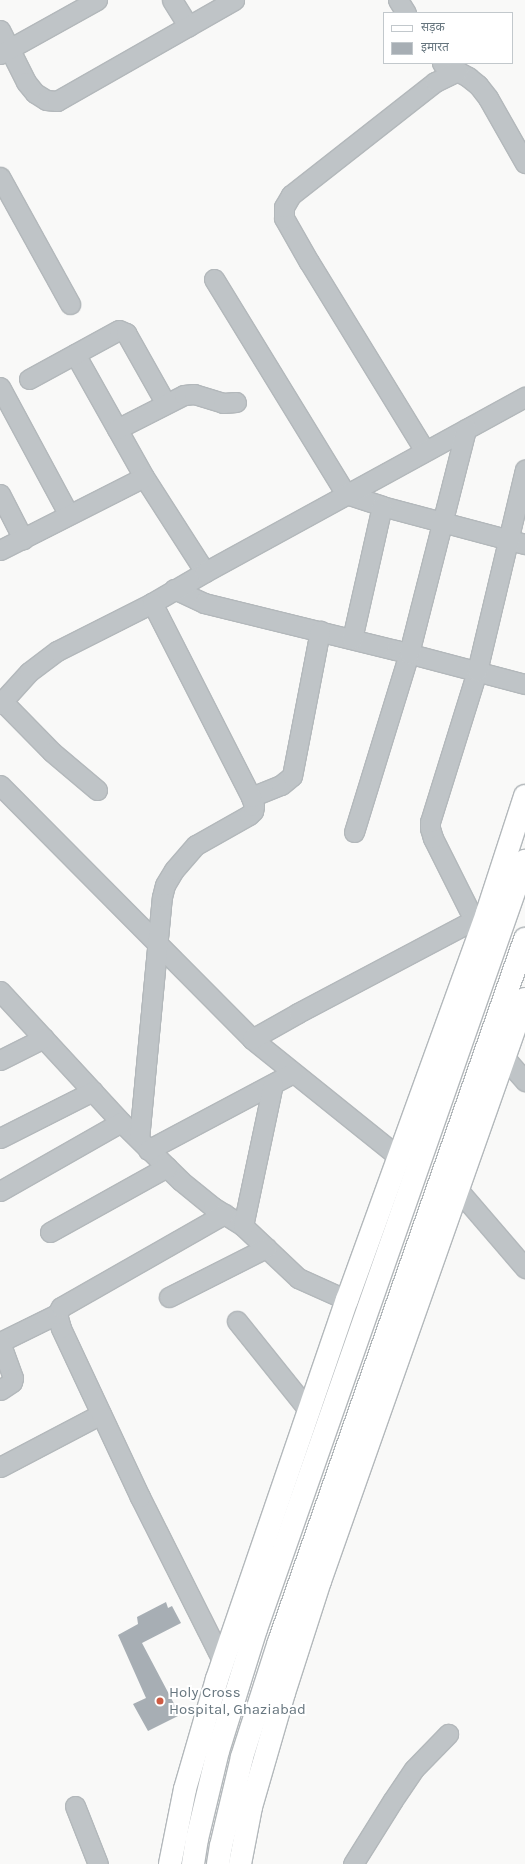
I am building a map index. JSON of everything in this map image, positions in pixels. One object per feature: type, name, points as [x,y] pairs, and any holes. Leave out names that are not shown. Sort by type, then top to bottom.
[{"type":"main road","points":[[170,1864],[185,1789],[223,1662],[347,1300],[399,1157],[480,916],[525,796]]},
{"type":"main road","points":[[193,1864],[197,1839],[218,1751],[256,1629],[525,861]]},
{"type":"main road","points":[[218,1864],[220,1846],[242,1757],[278,1642],[525,939]]},
{"type":"main road","points":[[240,1864],[251,1808],[284,1692],[323,1574],[525,999]]},
{"type":"street","points":[[5,51],[97,0]]},
{"type":"street","points":[[172,0],[188,26]]},
{"type":"street","points":[[0,30],[5,51],[26,82],[35,93],[46,100],[57,102],[234,0]]},
{"type":"street","points":[[398,0],[405,12]]},
{"type":"street","points":[[425,451],[309,262],[284,218],[284,207],[291,195],[435,82],[450,67],[478,85],[488,98],[525,163]]},
{"type":"street","points":[[0,177],[70,304]]},
{"type":"street","points":[[214,279],[346,494],[382,506],[517,542]]},
{"type":"street","points":[[29,379],[114,331],[122,331],[126,333],[166,404]]},
{"type":"street","points":[[75,354],[144,477],[205,572]]},
{"type":"street","points":[[0,387],[69,515]]},
{"type":"street","points":[[117,429],[188,394],[223,403],[236,402]]},
{"type":"street","points":[[97,790],[52,752],[1,703],[29,672],[47,657],[152,603],[174,589],[346,494],[525,397]]},
{"type":"street","points":[[354,832],[409,653],[466,429]]},
{"type":"street","points":[[252,1039],[298,1012],[480,916],[430,828],[432,811],[517,542],[525,470]]},
{"type":"street","points":[[0,550],[144,477]]},
{"type":"street","points":[[0,494],[23,538]]},
{"type":"street","points":[[352,639],[382,506]]},
{"type":"street","points":[[174,589],[204,603],[409,653],[525,684]]},
{"type":"street","points":[[143,1144],[157,944],[162,897],[168,878],[196,845],[249,815],[253,811],[254,806],[251,797],[152,603]]},
{"type":"street","points":[[251,797],[281,785],[292,776],[320,631]]},
{"type":"street","points":[[0,785],[252,1039],[399,1157]]},
{"type":"street","points":[[0,991],[121,1122],[167,1167],[202,1198],[243,1226],[298,1278],[347,1300]]},
{"type":"street","points":[[0,1060],[44,1038]]},
{"type":"street","points":[[504,1057],[525,1081]]},
{"type":"street","points":[[143,1144],[273,1084],[293,1073]]},
{"type":"street","points":[[243,1226],[273,1084]]},
{"type":"street","points":[[0,1138],[93,1091]]},
{"type":"street","points":[[0,1191],[121,1122]]},
{"type":"street","points":[[50,1232],[167,1167]]},
{"type":"street","points":[[458,1190],[525,1268]]},
{"type":"street","points":[[0,1390],[12,1382],[12,1378],[0,1342],[57,1314],[61,1307],[224,1214]]},
{"type":"street","points":[[169,1297],[266,1248]]},
{"type":"street","points":[[57,1314],[61,1328],[101,1414],[223,1662]]},
{"type":"street","points":[[236,1321],[309,1411]]},
{"type":"street","points":[[0,1467],[101,1414]]},
{"type":"street","points":[[353,1864],[414,1769],[448,1734]]},
{"type":"street","points":[[75,1806],[98,1864]]},
{"type":"building","points":[[166,1602],[168,1608],[172,1606],[181,1623],[142,1643],[180,1715],[148,1731],[133,1704],[146,1698],[118,1635],[138,1624],[137,1617]]},
{"type":"place","name":"Holy Cross Hospital, Ghaziabad","points":[[160,1701]]}]
